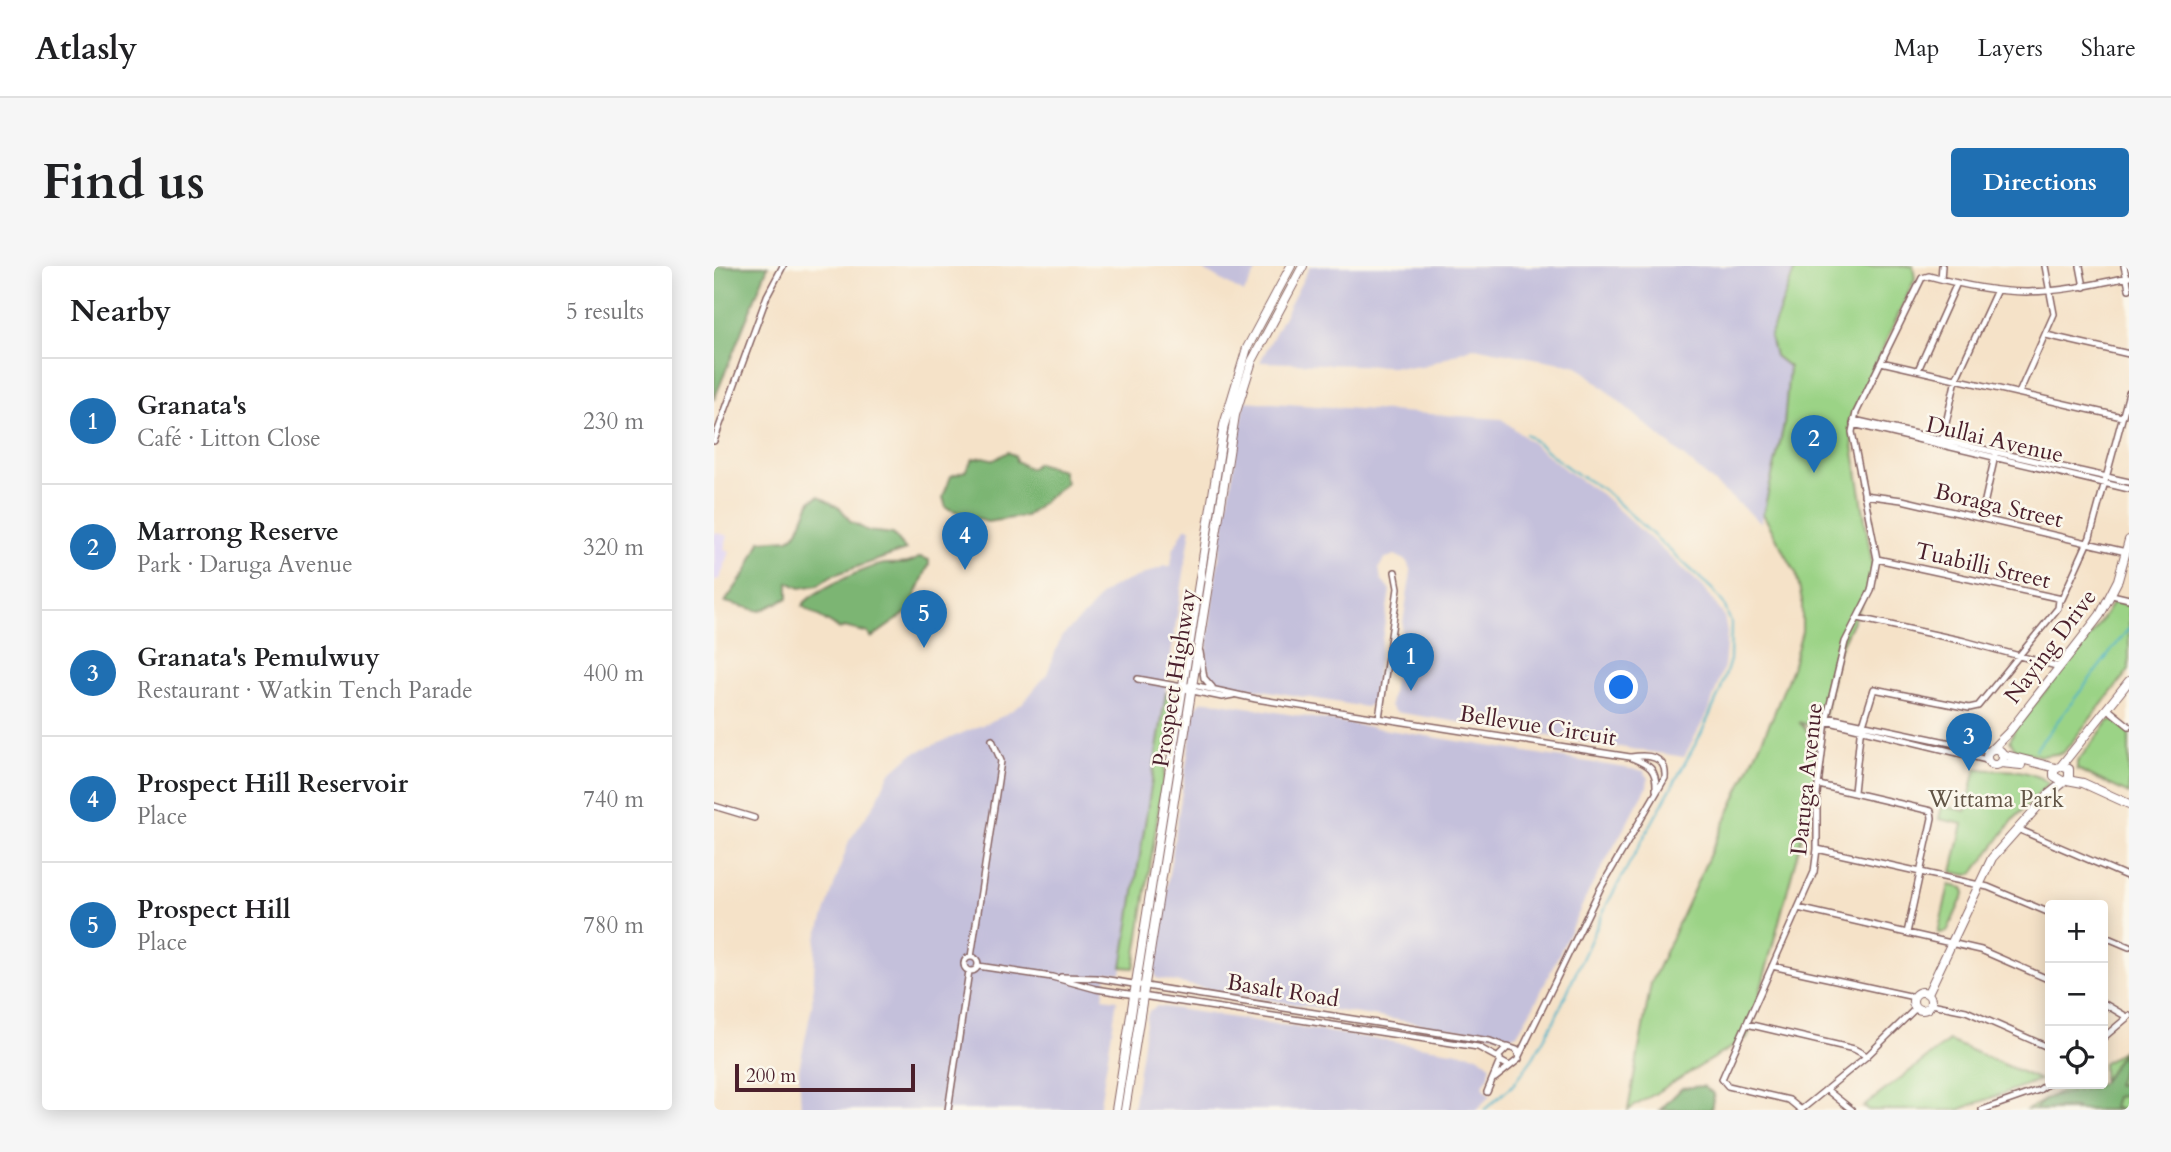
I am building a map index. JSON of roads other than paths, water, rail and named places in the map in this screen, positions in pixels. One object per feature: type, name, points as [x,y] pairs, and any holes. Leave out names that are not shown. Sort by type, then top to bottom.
[{"type":"main road","name":"Prospect Highway","points":[[1125,1110],[1182,687],[1213,486],[1234,382],[1247,348],[1291,266]]},
{"type":"main road","name":"Prospect Highway","points":[[1140,985],[1238,405],[1252,361],[1303,266]]},
{"type":"main road","name":"Naying Drive","points":[[1989,754],[2088,633],[2112,595],[2129,540]]},
{"type":"main road","points":[[1928,993],[1921,992],[1914,996],[1916,1008],[1924,1009],[1931,1003],[1928,993],[1992,858],[2049,794],[2080,744],[2129,681]]},
{"type":"main road","name":"Naying Drive","points":[[2002,757],[2009,732]]},
{"type":"main road","points":[[2002,757],[1994,765],[1989,754],[1997,749],[2002,757],[2062,774],[2129,802]]},
{"type":"main road","name":"Prospect Highway","points":[[1116,1110],[1139,996]]},
{"type":"street","points":[[714,441],[767,296],[783,266]]},
{"type":"street","points":[[1941,279],[1942,266]]},
{"type":"street","points":[[2019,393],[2054,314],[2045,266]]},
{"type":"street","points":[[2080,266],[2084,287]]},
{"type":"street","points":[[2124,266],[2129,289]]},
{"type":"street","points":[[1853,422],[1919,280],[1929,276],[1996,292],[2050,293],[2128,277]]},
{"type":"street","points":[[1918,370],[1957,283]]},
{"type":"street","points":[[1942,442],[1956,379],[1996,292]]},
{"type":"street","points":[[2046,335],[2129,355]]},
{"type":"street","points":[[1881,362],[2122,417]]},
{"type":"street","name":"Tuabilli Street","points":[[1877,559],[2059,600],[2066,594],[2088,544],[2129,393]]},
{"type":"street","name":"Dullai Avenue","points":[[1853,422],[2106,480],[2129,482]]},
{"type":"street","name":"Daruga Avenue","points":[[1801,1110],[1789,1100],[1722,1082],[1814,872],[1826,719],[1842,651],[1871,591],[1877,559],[1853,422]]},
{"type":"street","points":[[1982,518],[1996,455]]},
{"type":"street","name":"Dullai Avenue","points":[[2106,480],[2129,489]]},
{"type":"street","name":"Boraga Street","points":[[1864,495],[1874,494],[2126,552]]},
{"type":"street","points":[[1379,718],[1398,588],[1395,572]]},
{"type":"street","points":[[2112,595],[2129,599]]},
{"type":"street","points":[[1854,792],[1862,727],[1874,689],[1973,708],[1982,704],[2017,655],[2024,652],[2058,608],[2059,600]]},
{"type":"street","points":[[1858,618],[2060,667]]},
{"type":"street","points":[[1199,645],[1203,678],[1216,689]]},
{"type":"street","points":[[1138,679],[1182,687]]},
{"type":"street","name":"Bellevue Circuit","points":[[1182,687],[1216,689],[1233,695],[1630,757],[1650,756],[1661,762],[1665,778],[1600,889],[1519,1056]]},
{"type":"street","name":"Bellevue Circuit","points":[[1192,688],[1222,697],[1233,695]]},
{"type":"street","points":[[2108,709],[2129,726]]},
{"type":"street","points":[[1826,719],[1989,754]]},
{"type":"street","points":[[948,1110],[969,971],[963,964],[971,957],[1001,761],[992,740]]},
{"type":"street","name":"Bellevue Circuit","points":[[1630,757],[1652,767],[1656,775],[1656,790]]},
{"type":"street","points":[[1819,785],[1931,811],[1932,818],[1907,933]]},
{"type":"street","points":[[714,806],[754,818]]},
{"type":"street","points":[[2018,828],[2129,877]]},
{"type":"street","points":[[1817,849],[1977,885],[2045,911]]},
{"type":"street","points":[[1798,908],[1989,952],[2045,978]]},
{"type":"street","points":[[2108,938],[2129,947]]},
{"type":"street","points":[[969,971],[978,966],[976,959],[971,957]]},
{"type":"street","name":"Basalt Road","points":[[978,966],[1052,977],[1096,989],[1139,996],[1478,1047],[1500,1060]]},
{"type":"street","points":[[1772,966],[1914,996]]},
{"type":"street","name":"Basalt Road","points":[[1052,977],[1096,978],[1490,1041],[1507,1047]]},
{"type":"street","points":[[1931,1003],[1966,1011],[2045,1046]]},
{"type":"street","points":[[2108,1006],[2128,1016],[2108,1034]]},
{"type":"street","points":[[1273,1016],[1275,1007]]},
{"type":"street","points":[[1801,1110],[1867,1056],[1916,1008]]},
{"type":"street","points":[[1747,1024],[1854,1049],[1867,1056]]},
{"type":"street","points":[[1487,1092],[1495,1078],[1501,1051],[1525,1039]]},
{"type":"street","points":[[1495,1078],[1509,1066],[1515,1065],[1519,1056],[1517,1050],[1507,1047]]},
{"type":"street","points":[[1500,1060],[1509,1066]]},
{"type":"street","points":[[1982,1110],[2045,1086]]},
{"type":"street","points":[[1827,1090],[1852,1110]]},
{"type":"waterway","points":[[1484,1110],[1513,1085],[1533,1058],[1554,1021],[1607,904],[1701,734],[1720,692],[1730,660],[1731,623],[1724,604],[1712,589],[1604,490],[1572,471],[1526,434]]},
{"type":"waterway","points":[[2036,749],[2129,628]]},
{"type":"place","name":"Marrong Reserve","points":[[1814,473]]},
{"type":"place","name":"Prospect Hill Reservoir","points":[[965,570]]},
{"type":"place","name":"Prospect Hill","points":[[924,648]]},
{"type":"place","name":"Granata's","points":[[1411,691]]},
{"type":"place","name":"Granata's Pemulwuy","points":[[1969,771]]},
{"type":"park label","name":"Wittama Park","points":[[1996,799]]}]
